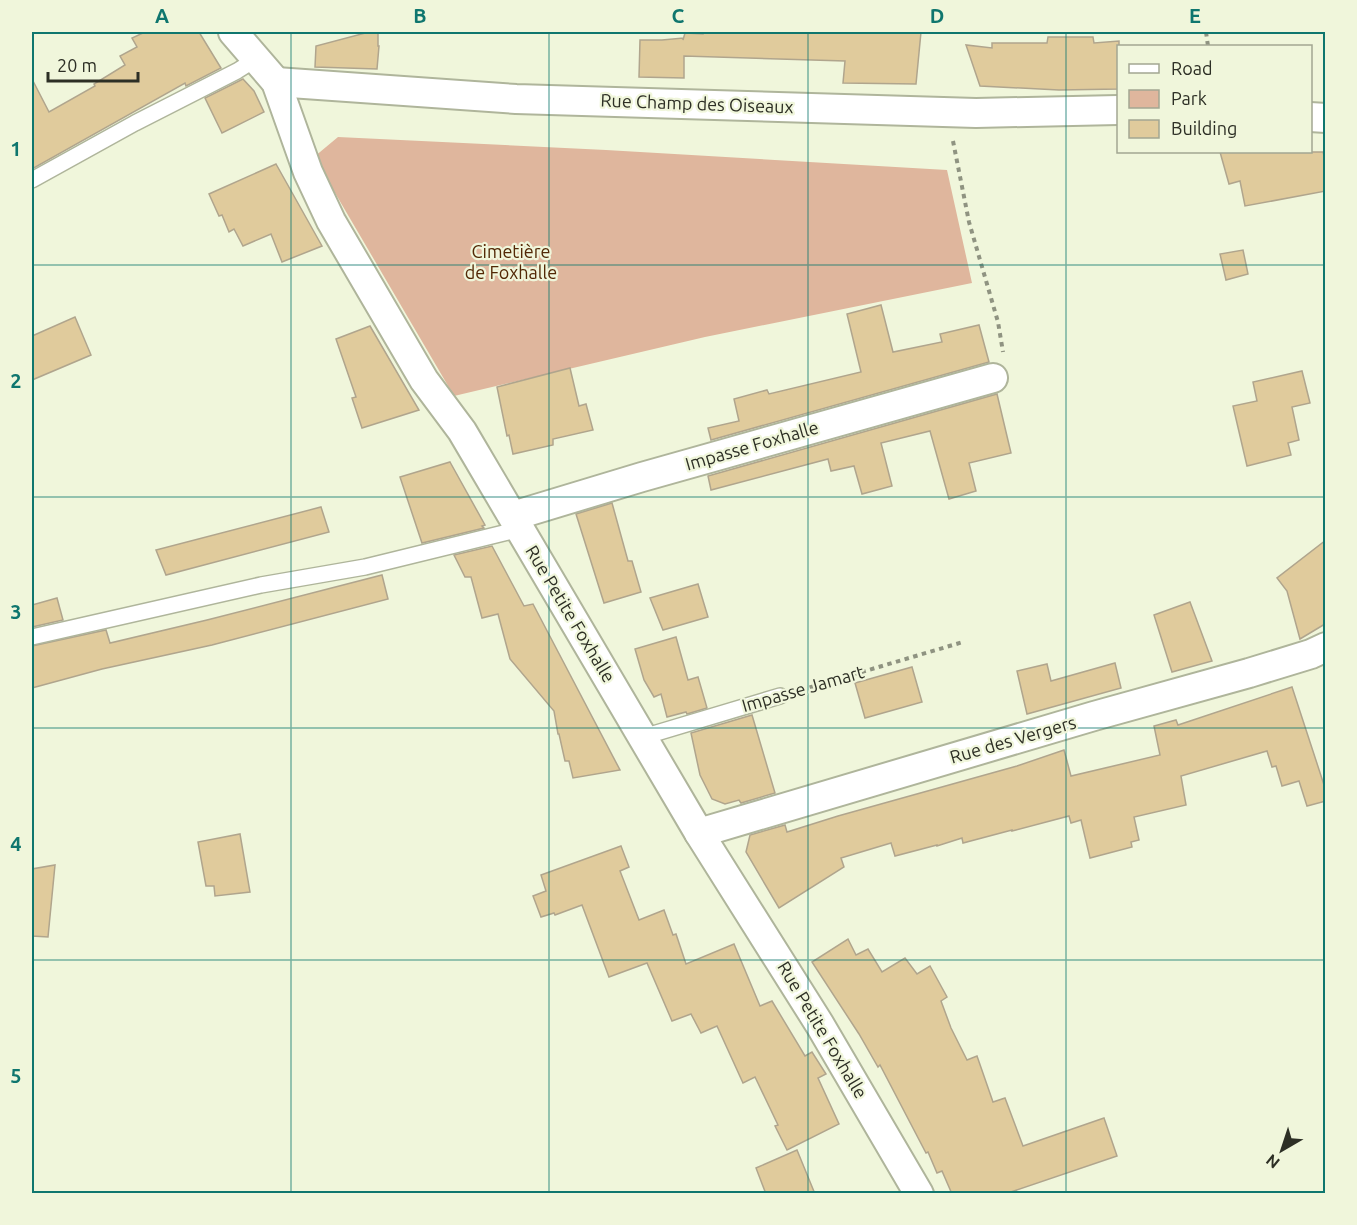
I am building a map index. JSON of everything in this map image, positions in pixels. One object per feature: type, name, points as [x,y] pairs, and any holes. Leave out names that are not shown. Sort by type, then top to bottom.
[{"type":"street","name":"Rue Petite Foxhalle","points":[[233,32],[276,82],[308,172],[332,220],[424,380],[462,431],[699,833],[820,1025],[919,1194]]},
{"type":"street","name":"Rue Champ des Oiseaux","points":[[276,82],[516,99],[976,113],[1117,110]]},
{"type":"street","name":"Impasse Foxhalle","points":[[516,523],[642,477],[993,378]]},
{"type":"street","name":"Rue des Vergers","points":[[699,833],[1249,673],[1311,654],[1326,647]]},
{"type":"lane","points":[[32,180],[135,123],[237,72],[256,59]]},
{"type":"lane","points":[[32,637],[261,585],[365,567],[516,523]]},
{"type":"lane","name":"Impasse Jamart","points":[[643,737],[780,696]]},
{"type":"path","points":[[951,112],[953,146],[969,222],[998,322],[1005,364],[993,378]]},
{"type":"path","name":"Impasse Jamart","points":[[780,696],[963,642]]},
{"type":"green space","name":"Cimetière de Foxhalle","points":[[338,137],[947,170],[972,283],[705,337],[454,396],[314,157]]},
{"type":"building","points":[[145,32],[199,32],[221,68],[186,86],[185,83],[32,169],[32,79],[49,112],[95,86],[94,84],[125,65],[120,56],[137,47],[132,38]]},
{"type":"building","points":[[369,32],[378,32],[377,69],[315,67],[316,46]]},
{"type":"building","points":[[703,32],[921,32],[916,84],[843,83],[845,61],[684,56],[684,78],[639,77],[640,40],[683,38],[683,40],[685,33],[703,34]]},
{"type":"building","points":[[1048,37],[1093,37],[1094,43],[1119,41],[1117,45],[1117,89],[1059,90],[980,86],[966,45],[992,48],[992,43],[1047,43]]},
{"type":"building","points":[[243,79],[254,91],[264,112],[222,133],[205,98]]},
{"type":"building","points":[[1323,152],[1326,162],[1326,191],[1245,206],[1240,181],[1229,184],[1220,153]]},
{"type":"building","points":[[276,164],[322,246],[282,262],[271,234],[243,246],[234,229],[229,232],[209,194]]},
{"type":"building","points":[[1243,250],[1248,274],[1226,280],[1220,254]]},
{"type":"building","points":[[881,305],[893,352],[942,342],[940,334],[979,325],[989,362],[711,440],[708,428],[739,421],[734,399],[767,390],[769,394],[861,372],[847,314]]},
{"type":"building","points":[[75,317],[91,355],[32,380],[32,336]]},
{"type":"building","points":[[370,326],[419,410],[362,428],[352,398],[356,397],[336,339]]},
{"type":"building","points":[[570,368],[579,406],[586,404],[593,430],[553,439],[553,445],[513,454],[497,387]]},
{"type":"building","points":[[1302,371],[1310,403],[1292,407],[1299,440],[1288,443],[1291,455],[1247,466],[1233,406],[1257,401],[1253,382]]},
{"type":"building","points":[[997,394],[1011,453],[969,463],[976,491],[949,499],[930,431],[881,443],[892,486],[862,494],[854,466],[831,471],[828,459],[711,490],[708,476]]},
{"type":"building","points":[[450,462],[485,525],[482,526],[484,528],[422,543],[400,477]]},
{"type":"building","points":[[612,503],[628,561],[632,561],[641,592],[604,603],[576,514]]},
{"type":"building","points":[[321,507],[329,532],[166,575],[156,550]]},
{"type":"building","points":[[1326,540],[1325,624],[1300,639],[1287,591],[1277,578]]},
{"type":"building","points":[[492,546],[524,606],[533,604],[620,770],[573,778],[569,761],[565,761],[554,711],[510,659],[498,614],[482,618],[471,577],[465,577],[454,555]]},
{"type":"building","points":[[382,575],[388,599],[212,645],[102,669],[32,688],[32,646],[106,630],[110,643]]},
{"type":"building","points":[[698,584],[708,617],[663,630],[650,598]]},
{"type":"building","points":[[57,598],[63,620],[32,627],[32,605]]},
{"type":"building","points":[[1190,602],[1212,661],[1172,672],[1154,615]]},
{"type":"building","points":[[676,637],[688,680],[698,677],[707,708],[667,717],[661,694],[654,697],[644,680],[635,649]]},
{"type":"building","points":[[1115,663],[1121,688],[1027,714],[1017,671],[1047,664],[1051,681]]},
{"type":"building","points":[[912,667],[922,702],[865,718],[855,683]]},
{"type":"building","points":[[1292,687],[1326,791],[1326,801],[1307,806],[1299,781],[1282,786],[1276,766],[1272,767],[1267,751],[1181,776],[1186,805],[1134,817],[1139,840],[1131,842],[1132,847],[1090,858],[1081,820],[1071,823],[1069,816],[963,843],[962,838],[895,856],[891,843],[841,858],[844,867],[779,908],[746,852],[750,835],[785,825],[787,832],[1017,766],[1064,750],[1071,776],[1160,755],[1154,726],[1176,720],[1178,725]]},
{"type":"building","points":[[752,715],[775,793],[741,803],[739,800],[725,804],[712,799],[700,775],[691,733]]},
{"type":"building","points":[[240,834],[250,892],[215,896],[214,886],[206,886],[198,842]]},
{"type":"building","points":[[621,846],[629,867],[620,871],[639,920],[664,910],[673,935],[676,934],[686,964],[734,944],[760,1006],[772,1001],[805,1056],[812,1052],[826,1074],[818,1078],[839,1124],[787,1150],[755,1077],[743,1083],[717,1026],[701,1033],[691,1014],[672,1021],[647,963],[609,977],[582,905],[555,915],[554,913],[541,917],[533,896],[546,891],[541,875]]},
{"type":"building","points":[[55,865],[48,937],[32,936],[32,869]]},
{"type":"building","points":[[848,939],[856,955],[868,949],[882,972],[905,958],[917,974],[930,966],[947,997],[941,1001],[967,1060],[977,1056],[993,1102],[1005,1098],[1023,1146],[1104,1118],[1117,1156],[1005,1194],[952,1194],[942,1171],[937,1173],[928,1152],[926,1153],[880,1065],[878,1067],[812,962]]},
{"type":"building","points":[[797,1150],[815,1194],[766,1194],[756,1168]]}]
